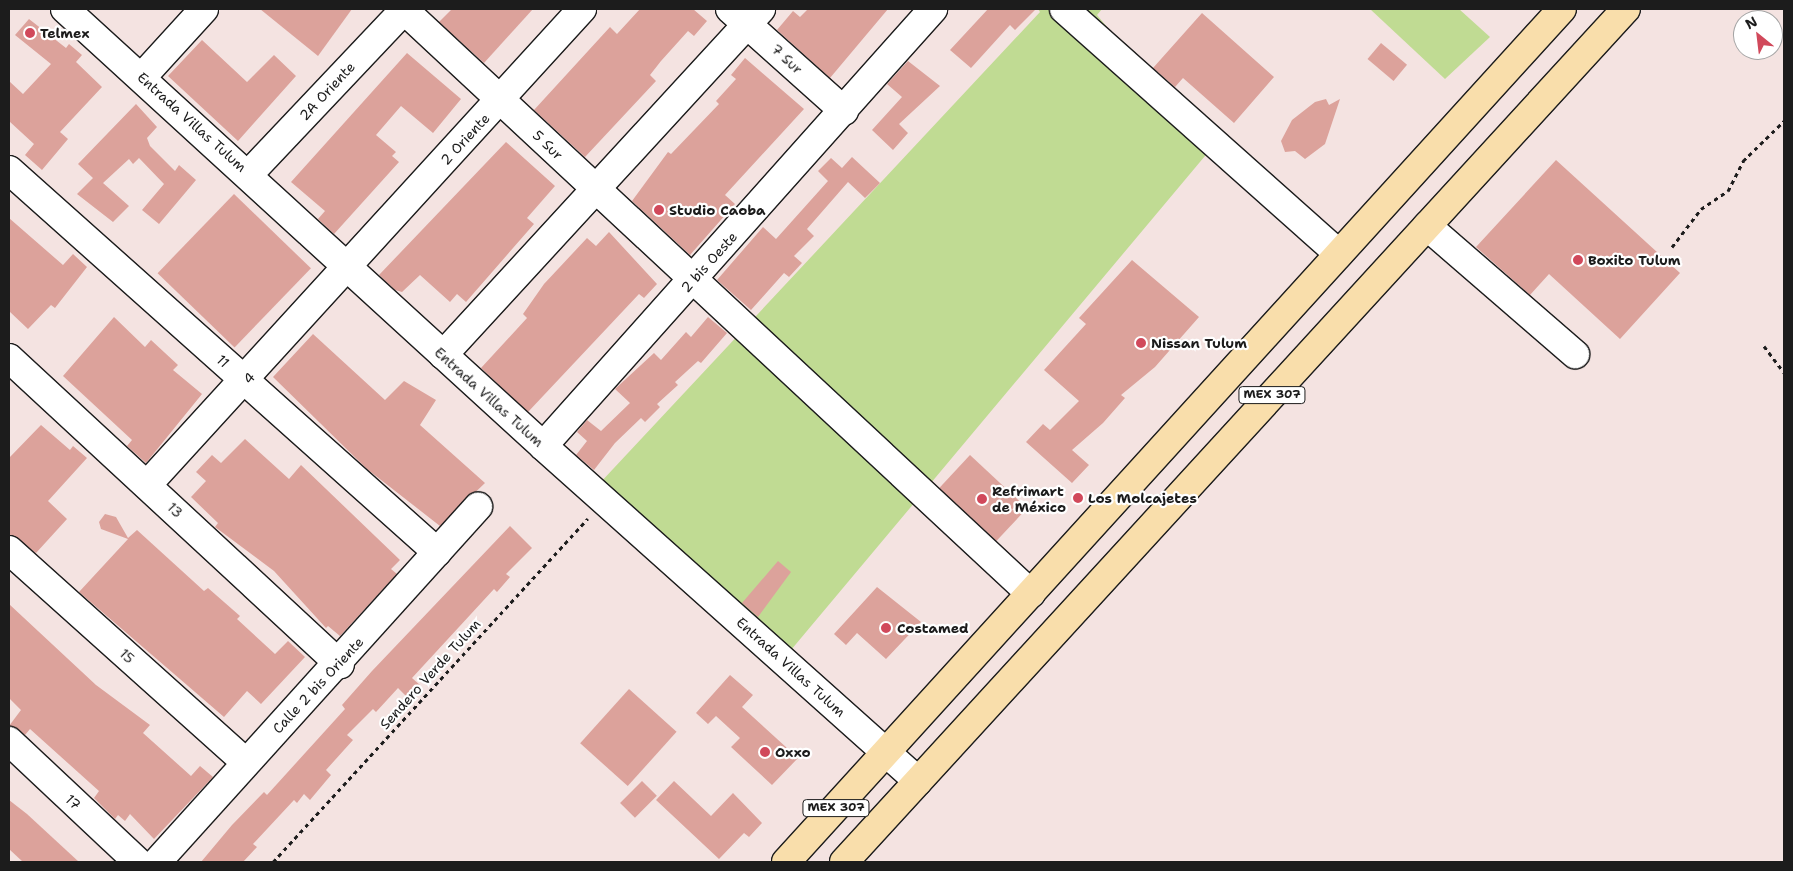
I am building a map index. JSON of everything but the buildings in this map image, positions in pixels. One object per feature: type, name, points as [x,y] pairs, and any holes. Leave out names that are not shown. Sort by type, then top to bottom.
[{"type":"highway","name":"MEX 307","points":[[786,862],[1562,9]]},
{"type":"highway","name":"MEX 307","points":[[844,862],[1626,9]]},
{"type":"street","name":"Entrada Villas Tulum","points":[[64,9],[249,174],[542,446],[886,754],[918,780]]},
{"type":"street","points":[[142,77],[204,9]]},
{"type":"street","name":"5 Sur","points":[[404,9],[502,100],[595,191],[694,278],[1031,594]]},
{"type":"street","name":"2A Oriente","points":[[249,174],[404,9]]},
{"type":"street","name":"2 Oriente","points":[[346,266],[502,100],[582,9]]},
{"type":"street","name":"2 bis Oeste","points":[[542,446],[844,111],[933,9]]},
{"type":"street","points":[[1064,9],[1339,254]]},
{"type":"street","points":[[442,355],[595,191],[746,14]]},
{"type":"street","name":"7 Sur","points":[[746,14],[844,111]]},
{"type":"street","name":"11","points":[[9,170],[437,552]]},
{"type":"street","points":[[1427,226],[1575,354]]},
{"type":"street","name":"4","points":[[147,485],[246,382],[346,266]]},
{"type":"street","name":"13","points":[[9,358],[340,664]]},
{"type":"street","name":"Calle 2 bis Oriente","points":[[157,862],[245,762],[340,664],[478,507]]},
{"type":"street","name":"15","points":[[9,550],[245,762]]},
{"type":"street","name":"17","points":[[9,741],[138,862]]},
{"type":"path","points":[[1672,247],[1700,209],[1728,191],[1743,161],[1784,120]]},
{"type":"path","points":[[1764,346],[1784,373]]},
{"type":"path","name":"Sendero Verde Tulum","points":[[273,862],[604,500]]},
{"type":"green space","points":[[1038,9],[1102,9],[1097,15],[1210,150],[791,650],[599,484],[1040,12]]},
{"type":"green space","points":[[1370,9],[1459,9],[1490,37],[1445,79]]},
{"type":"place","name":"Telmex","points":[[30,33]]},
{"type":"place","name":"Studio Caoba","points":[[659,210]]},
{"type":"place","name":"Boxito Tulum","points":[[1578,260]]},
{"type":"place","name":"Nissan Tulum","points":[[1141,343]]},
{"type":"place","name":"Los Molcajetes","points":[[1078,498]]},
{"type":"place","name":"Refrimart de México","points":[[982,499]]},
{"type":"place","name":"Costamed","points":[[886,628]]},
{"type":"place","name":"Oxxo","points":[[765,752]]}]
